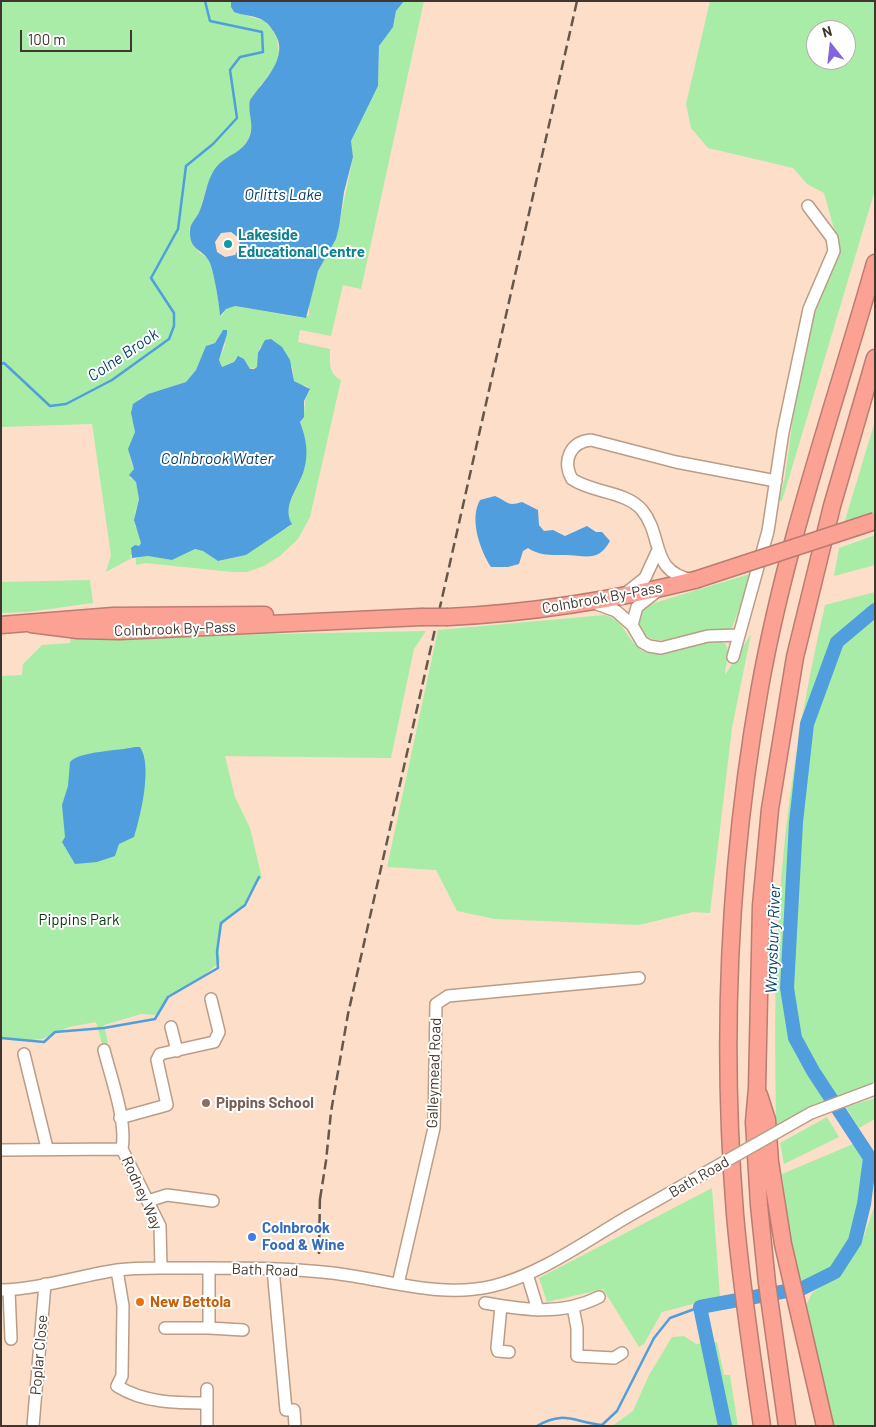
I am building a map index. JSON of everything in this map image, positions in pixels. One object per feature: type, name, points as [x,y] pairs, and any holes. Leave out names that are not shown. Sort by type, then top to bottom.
[{"type":"highway","points":[[762,1426],[735,1215],[730,1132],[728,1042],[730,965],[740,820],[761,686],[783,580],[813,469],[875,263]]},
{"type":"highway","points":[[787,1426],[767,1283],[759,1205],[754,1122],[757,1088],[761,906],[770,809],[780,738],[795,658],[816,568],[875,358]]},
{"type":"highway","name":"Colnbrook By-Pass","points":[[1,625],[31,624],[58,629],[120,631],[256,626],[320,620],[448,617],[513,612],[590,602],[695,580],[875,521]]},
{"type":"highway","points":[[757,1088],[767,1120],[776,1203],[790,1273],[799,1304],[825,1426]]},
{"type":"street","points":[[733,657],[768,531],[784,432],[810,309],[834,252],[832,238],[808,206]]},
{"type":"street","points":[[695,580],[680,577],[672,572],[658,552],[654,532],[638,507],[572,479],[568,470],[568,460],[573,448],[579,443],[591,440],[676,462],[776,480]]},
{"type":"street","points":[[621,596],[645,578],[658,552]]},
{"type":"street","points":[[632,626],[640,603],[662,588]]},
{"type":"street","points":[[590,602],[613,609],[632,626],[636,635],[645,644],[662,648],[708,636],[739,635]]},
{"type":"street","name":"Galleymead Road","points":[[398,1284],[434,1128],[436,1004],[448,996],[639,978]]},
{"type":"street","points":[[120,1118],[167,1105],[157,1060],[160,1054],[214,1042],[220,1032],[212,999]]},
{"type":"street","points":[[171,1027],[176,1051]]},
{"type":"street","points":[[104,1050],[124,1139],[122,1149]]},
{"type":"street","points":[[24,1054],[47,1148]]},
{"type":"street","name":"Bath Road","points":[[5,1290],[117,1270],[162,1268],[272,1268],[331,1272],[448,1292],[493,1286],[527,1274],[812,1114],[875,1090]]},
{"type":"street","name":"Rodney Way","points":[[1,1150],[47,1148],[122,1149],[160,1226],[162,1268]]},
{"type":"street","points":[[148,1200],[167,1195],[213,1201]]},
{"type":"street","points":[[209,1268],[209,1328]]},
{"type":"street","points":[[272,1268],[282,1406],[286,1410],[294,1410],[295,1426]]},
{"type":"street","points":[[117,1270],[123,1306],[122,1376],[117,1386],[132,1396],[170,1402],[207,1403]]},
{"type":"street","points":[[527,1274],[538,1310]]},
{"type":"street","name":"Poplar Close","points":[[33,1426],[45,1284]]},
{"type":"street","points":[[5,1290],[9,1339]]},
{"type":"street","points":[[485,1303],[550,1311],[573,1307],[599,1297]]},
{"type":"street","points":[[501,1306],[497,1348],[509,1352]]},
{"type":"street","points":[[573,1307],[577,1328],[578,1357],[614,1358],[622,1353]]},
{"type":"street","points":[[165,1328],[243,1330]]},
{"type":"street","points":[[206,1426],[207,1389]]},
{"type":"green space","points":[[1,1],[231,1],[231,7],[234,12],[265,21],[277,36],[279,53],[277,64],[260,86],[249,106],[253,125],[248,140],[241,150],[217,166],[206,189],[200,211],[189,229],[197,249],[210,261],[220,315],[222,316],[226,308],[235,306],[303,318],[309,315],[309,303],[318,271],[336,239],[353,157],[351,141],[378,86],[379,46],[394,23],[396,11],[404,1],[424,1],[361,289],[343,285],[331,336],[300,330],[298,342],[330,349],[332,371],[341,380],[310,517],[298,539],[280,556],[264,566],[247,572],[232,572],[145,563],[136,565],[136,558],[148,556],[172,560],[195,549],[203,551],[219,561],[246,555],[276,533],[289,527],[291,522],[288,519],[289,507],[305,464],[305,438],[300,421],[304,414],[307,395],[310,391],[307,386],[294,381],[292,366],[260,346],[257,367],[250,369],[244,359],[236,358],[234,362],[222,367],[219,360],[225,345],[222,331],[215,343],[208,345],[196,370],[186,382],[148,394],[139,399],[131,413],[135,432],[130,446],[130,458],[134,469],[130,478],[136,481],[139,499],[135,513],[135,526],[139,532],[141,543],[130,556],[132,558],[106,572],[111,555],[92,424],[1,427]]},
{"type":"green space","points":[[710,1],[875,1],[875,190],[782,501],[779,500],[785,477],[796,395],[815,307],[840,250],[824,193],[807,184],[793,168],[708,148],[691,128],[686,104]]},
{"type":"green space","points":[[875,421],[875,515],[843,527]]},
{"type":"green space","points":[[875,535],[875,565],[834,576],[839,548]]},
{"type":"green space","points":[[753,573],[732,628],[668,640],[658,640],[649,637],[643,632],[640,622],[641,607]]},
{"type":"green space","points":[[90,580],[93,603],[28,612],[1,613],[1,582]]},
{"type":"green space","points":[[875,592],[875,1082],[814,1106],[776,1126],[777,938],[785,834],[809,681],[825,605]]},
{"type":"green space","points":[[604,615],[617,621],[634,643],[645,652],[665,652],[712,641],[721,641],[726,645],[728,652],[725,675],[751,634],[732,728],[710,913],[693,912],[639,925],[495,919],[457,911],[436,870],[387,867],[438,630]]},
{"type":"green space","name":"Pippins Park","points":[[426,631],[414,649],[391,758],[225,756],[235,797],[250,828],[262,878],[256,883],[246,902],[222,925],[218,945],[220,962],[199,979],[168,996],[157,1015],[141,1014],[104,1025],[108,1043],[102,1044],[96,1022],[69,1027],[42,1039],[17,1041],[1,1038],[1,676],[22,675],[23,664],[42,645],[70,643],[71,638]]},
{"type":"green space","points":[[875,1098],[875,1119],[859,1128],[846,1107]]},
{"type":"green space","points":[[827,1117],[839,1137],[784,1164],[780,1143]]},
{"type":"green space","points":[[853,1144],[865,1160],[862,1197],[851,1241],[830,1269],[801,1283],[791,1241],[782,1174]]},
{"type":"green space","points":[[712,1188],[720,1297],[662,1312],[644,1344],[639,1347],[603,1289],[547,1302],[539,1278]]},
{"type":"green space","points":[[875,1204],[875,1426],[834,1426],[806,1306],[812,1293],[833,1278],[862,1242]]},
{"type":"green space","points":[[684,1336],[696,1344],[717,1342],[724,1375],[730,1375],[738,1426],[612,1426],[633,1411],[649,1375],[672,1337]]},
{"type":"water","name":"Orlitts Lake","points":[[231,1],[404,1],[396,11],[393,27],[379,46],[378,86],[351,141],[353,157],[344,192],[336,239],[318,271],[306,318],[235,306],[226,309],[220,316],[211,265],[206,257],[194,246],[190,237],[190,227],[199,213],[212,174],[219,164],[242,148],[248,140],[251,130],[250,100],[268,77],[279,51],[278,41],[267,23],[261,19],[234,12],[231,7]],"holes":[[[231,232],[239,238],[240,247],[235,255],[225,257],[217,252],[215,242],[221,233]]]},
{"type":"water","name":"Colnbrook Water","points":[[223,330],[227,330],[227,334],[219,360],[222,367],[234,362],[238,356],[244,359],[250,369],[254,369],[257,367],[258,353],[265,340],[271,339],[282,347],[290,360],[294,381],[310,389],[304,401],[304,417],[300,422],[307,452],[302,477],[290,504],[289,517],[292,524],[246,555],[218,561],[203,551],[195,549],[172,560],[148,556],[132,558],[131,548],[135,545],[139,546],[141,543],[134,520],[139,499],[136,482],[129,475],[134,469],[128,449],[135,432],[131,413],[133,404],[148,394],[186,382],[196,370],[206,346],[215,343]]},
{"type":"water","points":[[495,496],[510,504],[522,502],[538,510],[539,525],[544,531],[553,530],[565,536],[587,526],[596,532],[602,532],[610,541],[596,555],[546,554],[528,548],[523,551],[519,564],[508,567],[491,567],[483,552],[477,534],[476,516],[480,500]]},
{"type":"water","points":[[140,747],[144,756],[145,779],[142,805],[134,837],[119,844],[115,856],[97,862],[75,864],[62,842],[65,837],[62,805],[68,786],[70,762],[75,758],[90,753]]},
{"type":"waterway","name":"Colne Brook","points":[[1,364],[4,363],[50,406],[66,404],[112,380],[169,339],[174,326],[174,313],[151,278],[178,229],[186,166],[213,144],[237,118],[230,70],[240,57],[263,52],[262,32],[210,21],[205,1]]},
{"type":"waterway","name":"Wraysbury River","points":[[725,1426],[700,1307],[803,1288],[835,1272],[855,1241],[864,1204],[870,1158],[813,1071],[795,1038],[787,988],[796,822],[807,724],[837,642],[875,610]]},
{"type":"waterway","points":[[1,1038],[44,1042],[55,1032],[104,1028],[155,1019],[168,997],[218,968],[217,952],[221,923],[245,905],[259,877]]},
{"type":"waterway","points":[[537,1426],[546,1421],[562,1418],[602,1425],[617,1411],[654,1338],[670,1318],[700,1307]]},
{"type":"railway","points":[[320,1199],[331,1112],[348,1014],[577,1]]},
{"type":"railway","points":[[319,1254],[320,1194]]},
{"type":"place","name":"Lakeside Educational Centre","points":[[228,244]]},
{"type":"place","name":"Pippins School","points":[[206,1103]]},
{"type":"place","name":"Colnbrook Food & Wine","points":[[252,1237]]},
{"type":"place","name":"New Bettola","points":[[140,1302]]}]
